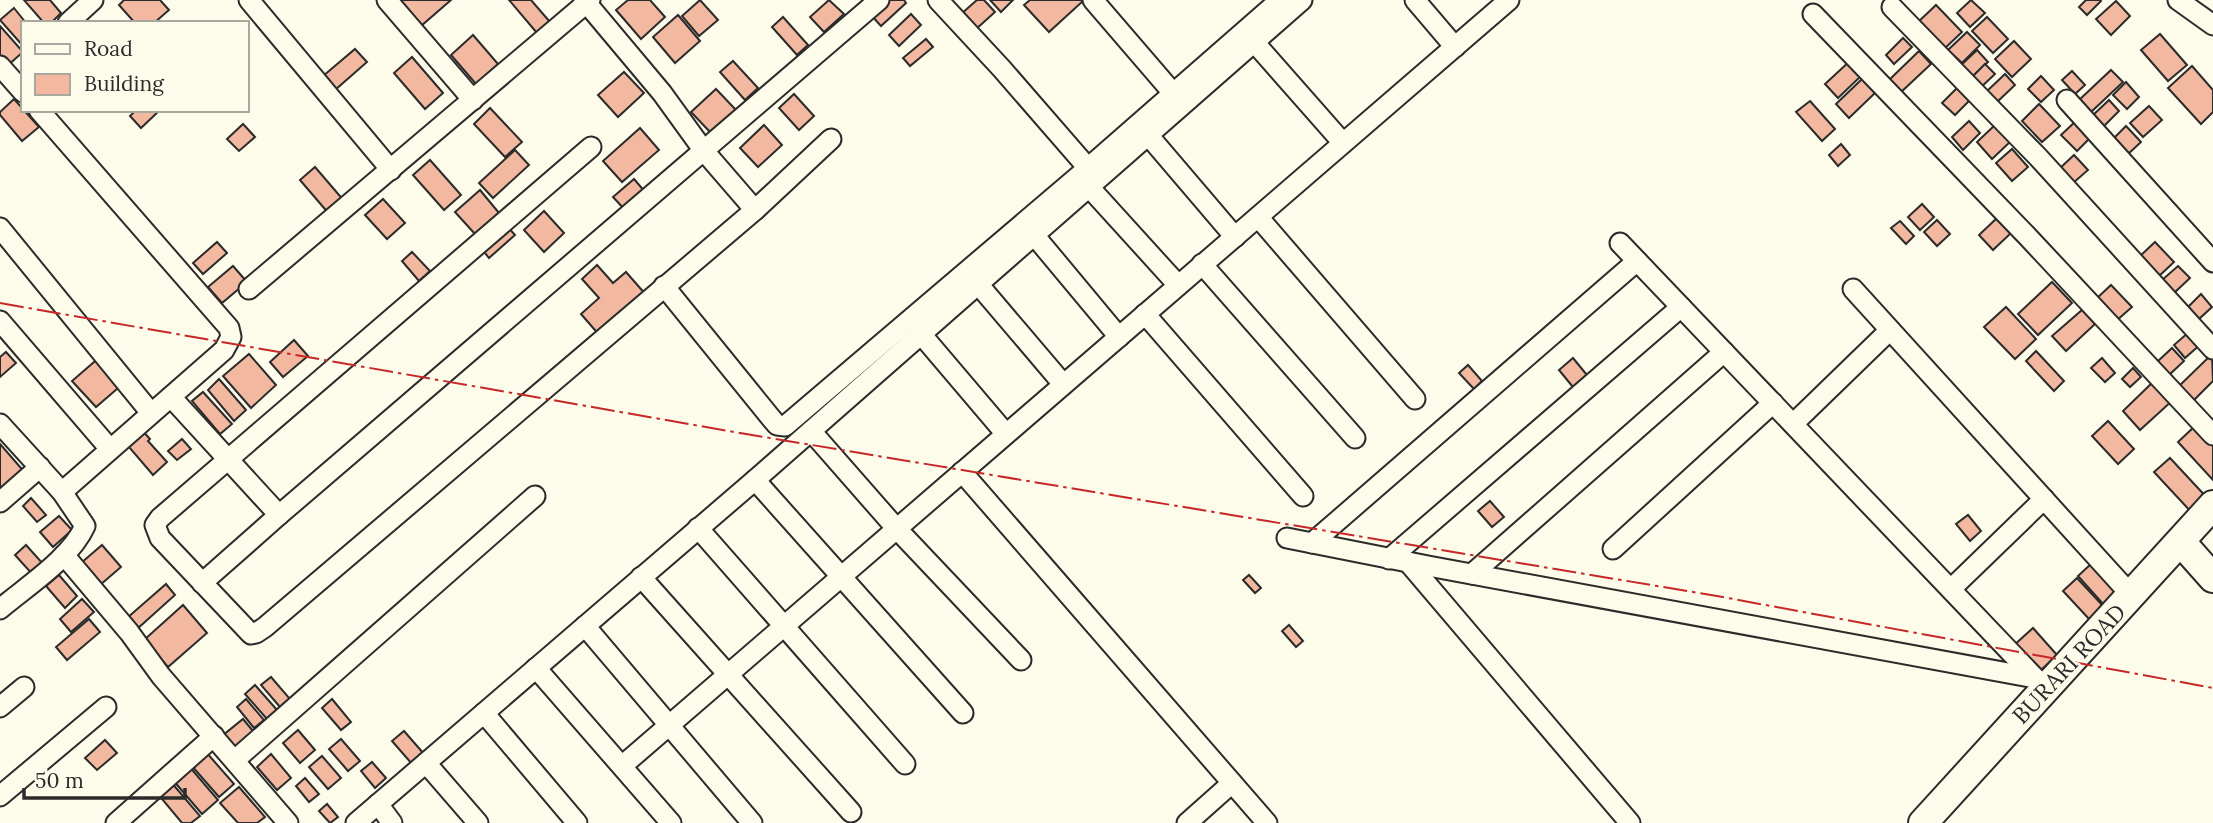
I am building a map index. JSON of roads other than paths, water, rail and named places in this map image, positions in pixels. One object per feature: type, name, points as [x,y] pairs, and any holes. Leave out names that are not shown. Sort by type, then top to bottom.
[{"type":"main road","name":"BURARI ROAD","points":[[1923,823],[2040,683],[2132,596],[2213,505]]},
{"type":"main road","points":[[2181,542],[2213,578]]},
{"type":"street","points":[[249,0],[391,170]]},
{"type":"street","points":[[387,0],[473,100]]},
{"type":"street","points":[[202,583],[879,0]]},
{"type":"street","points":[[938,0],[1002,69],[1178,285]]},
{"type":"street","points":[[1093,0],[1173,93]]},
{"type":"street","points":[[356,823],[755,480],[1034,235],[1173,93],[1280,0]]},
{"type":"street","points":[[664,286],[777,425],[785,426],[1088,177],[1148,135],[1301,0]]},
{"type":"street","points":[[1415,0],[1455,47]]},
{"type":"street","points":[[622,766],[1509,0]]},
{"type":"street","points":[[2178,0],[2213,25]]},
{"type":"street","points":[[70,21],[91,1]]},
{"type":"street","points":[[249,289],[587,1],[662,93],[704,152],[755,210]]},
{"type":"street","points":[[1892,7],[2038,156],[2213,349]]},
{"type":"street","points":[[1813,14],[2213,435]]},
{"type":"street","points":[[1254,41],[1343,143]]},
{"type":"street","points":[[8,72],[21,89]]},
{"type":"street","points":[[2067,100],[2213,262]]},
{"type":"street","points":[[40,112],[229,328],[231,337],[224,350],[62,492]]},
{"type":"street","points":[[1148,135],[1235,237]]},
{"type":"street","points":[[591,147],[160,518],[155,525],[160,538],[245,630],[256,634],[755,210],[831,139]]},
{"type":"street","points":[[1258,217],[1415,399]]},
{"type":"street","points":[[0,228],[151,413]]},
{"type":"street","points":[[1034,235],[1119,337]]},
{"type":"street","points":[[1620,243],[2040,683]]},
{"type":"street","points":[[1312,543],[1637,261]]},
{"type":"street","points":[[1202,264],[1355,438]]},
{"type":"street","points":[[978,284],[1063,384]]},
{"type":"street","points":[[1853,289],[2132,596]]},
{"type":"street","points":[[1399,561],[1681,307]]},
{"type":"street","points":[[1145,314],[1303,496]]},
{"type":"street","points":[[0,321],[110,449]]},
{"type":"street","points":[[1793,424],[1890,330]]},
{"type":"street","points":[[921,334],[1006,434]]},
{"type":"street","points":[[1472,574],[1724,352]]},
{"type":"street","points":[[171,397],[279,515]]},
{"type":"street","points":[[1613,549],[1773,403]]},
{"type":"street","points":[[0,424],[62,492],[85,526],[64,555],[0,609]]},
{"type":"street","points":[[811,430],[896,528],[1021,660]]},
{"type":"street","points":[[0,502],[40,467]]},
{"type":"street","points":[[961,472],[1267,823]]},
{"type":"street","points":[[755,480],[963,713]]},
{"type":"street","points":[[234,760],[535,496]]},
{"type":"street","points":[[1951,589],[2044,499]]},
{"type":"street","points":[[698,528],[905,764]]},
{"type":"street","points":[[1287,538],[2040,683]]},
{"type":"street","points":[[64,555],[129,632],[161,676],[234,760],[278,820]]},
{"type":"street","points":[[1399,561],[1630,823]]},
{"type":"street","points":[[641,577],[851,812]]},
{"type":"street","points":[[585,626],[752,823]]},
{"type":"street","points":[[536,668],[671,823]]},
{"type":"street","points":[[0,707],[24,687]]},
{"type":"street","points":[[0,796],[106,707]]},
{"type":"street","points":[[484,713],[577,823]]},
{"type":"street","points":[[116,823],[214,736]]},
{"type":"street","points":[[426,763],[478,823]]},
{"type":"street","points":[[1186,823],[1232,783]]},
{"type":"street","points":[[378,804],[392,823]]}]
